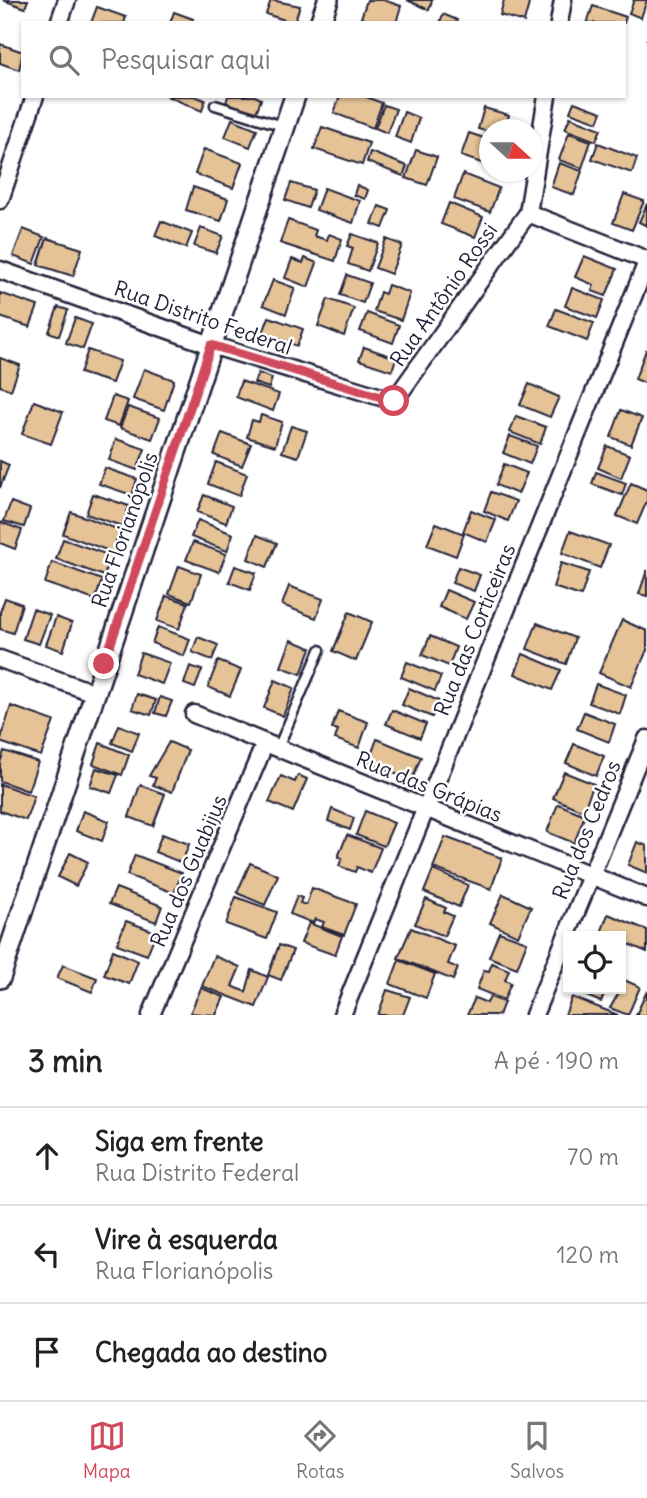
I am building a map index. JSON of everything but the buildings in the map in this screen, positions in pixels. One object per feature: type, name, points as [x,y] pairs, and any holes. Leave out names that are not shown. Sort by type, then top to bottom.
[{"type":"street","points":[[60,21],[67,0]]},
{"type":"street","points":[[321,21],[328,0]]},
{"type":"street","points":[[559,21],[563,0]]},
{"type":"street","points":[[0,200],[33,98]]},
{"type":"street","name":"Rua Florianópolis","points":[[0,978],[294,98]]},
{"type":"street","points":[[547,98],[528,213],[647,261]]},
{"type":"street","name":"Rua Antônio Rossi","points":[[394,401],[528,213]]},
{"type":"street","name":"Rua das Corticeiras","points":[[342,1015],[647,261]]},
{"type":"street","name":"Rua Distrito Federal","points":[[0,270],[211,345],[394,401]]},
{"type":"street","points":[[0,659],[94,693]]},
{"type":"street","name":"Rua das Grápias","points":[[194,714],[647,898]]},
{"type":"street","name":"Rua dos Cedros","points":[[534,1015],[647,739]]},
{"type":"street","name":"Rua dos Guabijus","points":[[151,1015],[271,745]]},
{"type":"lane","points":[[215,105],[285,126]]},
{"type":"lane","points":[[271,745],[320,650]]},
{"type":"route","points":[[104,664],[211,345],[394,401]]}]
